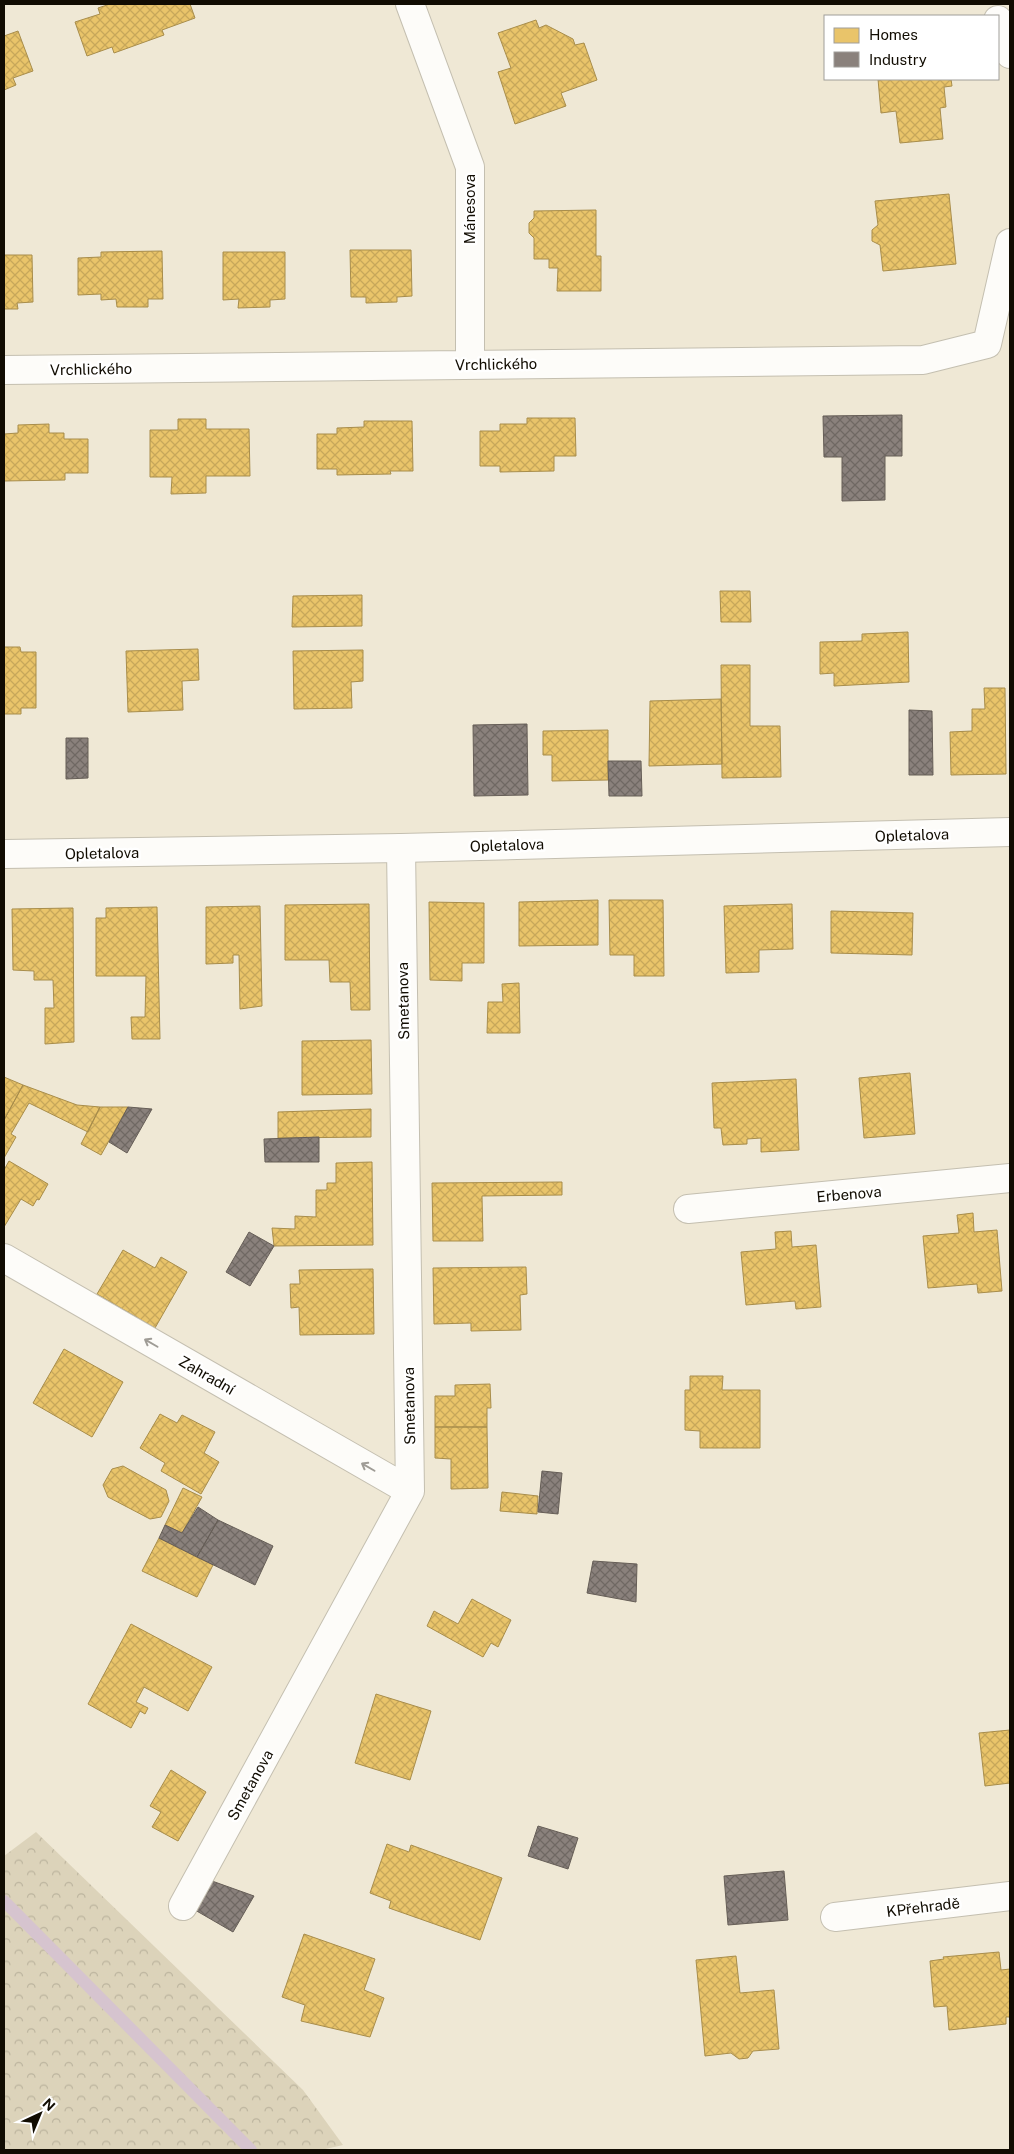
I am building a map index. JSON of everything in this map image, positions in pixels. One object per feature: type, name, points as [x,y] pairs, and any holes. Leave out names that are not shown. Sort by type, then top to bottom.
[{"type":"street","name":"Mánesova","points":[[410,4],[470,167],[470,364]]},
{"type":"street","points":[[999,23],[1010,54]]},
{"type":"street","name":"Vrchlického","points":[[4,370],[923,360],[987,344],[1010,243]]},
{"type":"street","name":"Opletalova","points":[[4,854],[401,848],[1010,832]]},
{"type":"street","name":"Smetanova","points":[[183,1906],[410,1491],[401,848]]},
{"type":"street","name":"Erbenova","points":[[688,1209],[1010,1178]]},
{"type":"street","name":"Zahradní","points":[[4,1258],[410,1491]]},
{"type":"street","name":"KPřehradě","points":[[835,1917],[1010,1896]]},
{"type":"green space","points":[[36,1832],[303,2090],[343,2145],[321,2150],[4,2150],[4,1856]]},
{"type":"building: Homes","points":[[110,4],[190,4],[195,18],[162,30],[164,35],[114,53],[112,47],[87,56],[75,22],[100,14],[98,8]]},
{"type":"building: Homes","points":[[536,20],[539,28],[546,25],[573,39],[575,45],[584,43],[597,80],[561,93],[566,106],[515,124],[498,72],[511,68],[498,33]]},
{"type":"building: Homes","points":[[18,31],[33,71],[13,78],[16,85],[4,90],[4,36]]},
{"type":"building: Homes","points":[[878,80],[951,80],[952,86],[944,87],[946,107],[940,108],[943,139],[900,143],[896,111],[881,113]]},
{"type":"building: Homes","points":[[949,194],[956,264],[883,271],[880,245],[872,241],[872,230],[878,225],[875,201]]},
{"type":"building: Homes","points":[[596,210],[596,256],[601,256],[601,291],[557,291],[558,268],[549,268],[549,259],[534,259],[534,238],[529,233],[529,223],[534,218],[534,211]]},
{"type":"building: Homes","points":[[350,250],[411,250],[412,296],[397,297],[397,302],[366,303],[366,297],[351,297]]},
{"type":"building: Homes","points":[[162,251],[163,299],[148,299],[148,307],[117,307],[116,299],[101,300],[101,294],[78,295],[78,258],[101,257],[101,252]]},
{"type":"building: Homes","points":[[223,252],[285,252],[285,299],[270,300],[270,307],[238,308],[239,299],[223,300]]},
{"type":"building: Homes","points":[[4,255],[32,255],[33,302],[17,303],[18,309],[4,309]]},
{"type":"building: Homes","points":[[527,418],[575,418],[576,456],[554,456],[554,471],[500,472],[500,466],[480,466],[480,431],[500,431],[500,424],[527,424]]},
{"type":"building: Homes","points":[[178,419],[206,419],[206,429],[249,429],[250,476],[206,476],[206,493],[171,494],[172,477],[150,477],[150,430],[178,430]]},
{"type":"building: Homes","points":[[364,421],[412,421],[413,471],[390,471],[391,474],[337,475],[337,469],[317,469],[317,434],[337,434],[337,428],[364,427]]},
{"type":"building: Homes","points":[[49,424],[49,433],[64,433],[64,439],[88,439],[88,473],[65,473],[65,480],[4,481],[4,434],[18,433],[18,425]]},
{"type":"building: Homes","points":[[720,591],[750,591],[751,622],[721,622]]},
{"type":"building: Homes","points":[[362,595],[362,626],[292,627],[293,596]]},
{"type":"building: Homes","points":[[908,632],[909,682],[834,686],[834,673],[820,674],[820,642],[862,641],[862,634]]},
{"type":"building: Homes","points":[[4,647],[20,647],[21,652],[36,652],[36,708],[21,708],[21,714],[4,714]]},
{"type":"building: Homes","points":[[198,649],[199,680],[182,681],[183,710],[128,712],[126,651]]},
{"type":"building: Homes","points":[[363,650],[363,681],[351,682],[352,708],[294,709],[293,651]]},
{"type":"building: Homes","points":[[721,665],[750,665],[750,726],[780,726],[781,777],[722,778]]},
{"type":"building: Homes","points":[[984,688],[1005,688],[1006,774],[951,775],[950,732],[972,731],[972,709],[985,709]]},
{"type":"building: Homes","points":[[721,699],[722,764],[649,766],[650,701]]},
{"type":"building: Homes","points":[[608,730],[608,780],[552,781],[552,755],[543,755],[543,731]]},
{"type":"building: Homes","points":[[598,900],[598,945],[519,946],[519,902]]},
{"type":"building: Homes","points":[[609,900],[663,900],[664,976],[634,976],[634,955],[610,955]]},
{"type":"building: Homes","points":[[429,902],[484,903],[484,963],[462,963],[462,981],[430,980]]},
{"type":"building: Homes","points":[[369,904],[370,1010],[351,1010],[350,982],[330,982],[329,960],[285,960],[285,905]]},
{"type":"building: Homes","points":[[792,904],[793,949],[759,950],[759,972],[726,973],[724,906]]},
{"type":"building: Homes","points":[[260,906],[262,1006],[240,1009],[239,955],[233,955],[233,963],[206,964],[206,907]]},
{"type":"building: Homes","points":[[157,907],[160,1039],[132,1039],[131,1017],[145,1017],[146,976],[96,976],[96,918],[106,918],[106,908]]},
{"type":"building: Homes","points":[[73,908],[74,1042],[45,1044],[45,1008],[54,1008],[53,980],[34,980],[34,971],[13,970],[12,909]]},
{"type":"building: Homes","points":[[831,911],[913,913],[912,955],[831,953]]},
{"type":"building: Homes","points":[[519,983],[520,1033],[487,1033],[488,1002],[503,1002],[502,984]]},
{"type":"building: Homes","points":[[371,1040],[372,1094],[302,1095],[302,1041]]},
{"type":"building: Homes","points":[[910,1073],[915,1134],[864,1138],[859,1078]]},
{"type":"building: Homes","points":[[4,1077],[23,1085],[4,1120]]},
{"type":"building: Homes","points":[[796,1079],[799,1150],[761,1152],[761,1138],[747,1139],[747,1144],[723,1145],[721,1128],[714,1128],[712,1083]]},
{"type":"building: Homes","points":[[23,1085],[77,1105],[100,1107],[88,1132],[29,1103],[11,1134],[16,1137],[4,1158],[4,1120]]},
{"type":"building: Homes","points":[[100,1107],[128,1107],[101,1155],[81,1144]]},
{"type":"building: Homes","points":[[371,1109],[371,1137],[278,1138],[278,1112]]},
{"type":"building: Homes","points":[[9,1161],[48,1184],[39,1200],[37,1199],[33,1206],[21,1199],[4,1227],[4,1170]]},
{"type":"building: Homes","points":[[372,1162],[373,1245],[274,1246],[272,1228],[295,1229],[295,1216],[316,1217],[316,1190],[327,1190],[327,1183],[336,1183],[336,1163]]},
{"type":"building: Homes","points":[[562,1182],[562,1195],[482,1196],[483,1241],[433,1241],[432,1183]]},
{"type":"building: Homes","points":[[973,1213],[974,1232],[997,1230],[1002,1291],[978,1293],[977,1284],[928,1288],[923,1236],[959,1233],[957,1215]]},
{"type":"building: Homes","points":[[791,1231],[792,1247],[816,1245],[821,1307],[796,1309],[795,1301],[746,1305],[741,1252],[776,1249],[775,1232]]},
{"type":"building: Homes","points":[[123,1250],[155,1268],[161,1257],[187,1272],[155,1328],[97,1294]]},
{"type":"building: Homes","points":[[526,1267],[527,1294],[520,1295],[521,1330],[471,1331],[471,1323],[434,1324],[433,1268]]},
{"type":"building: Homes","points":[[373,1269],[374,1334],[300,1335],[299,1307],[291,1308],[290,1284],[300,1284],[299,1270]]},
{"type":"building: Homes","points":[[64,1349],[123,1382],[92,1437],[33,1403]]},
{"type":"building: Homes","points":[[690,1376],[723,1376],[722,1390],[760,1390],[760,1448],[700,1448],[700,1431],[685,1430],[685,1390],[690,1390]]},
{"type":"building: Homes","points":[[490,1384],[491,1408],[487,1408],[487,1427],[435,1427],[435,1396],[455,1396],[455,1385]]},
{"type":"building: Homes","points":[[160,1414],[177,1423],[182,1415],[215,1432],[204,1453],[219,1462],[201,1494],[161,1471],[165,1463],[140,1448]]},
{"type":"building: Homes","points":[[435,1427],[487,1427],[488,1488],[451,1489],[451,1459],[435,1458]]},
{"type":"building: Homes","points":[[123,1466],[166,1490],[169,1501],[161,1517],[150,1519],[108,1497],[103,1485],[112,1469]]},
{"type":"building: Homes","points":[[183,1488],[202,1497],[182,1533],[165,1525]]},
{"type":"building: Homes","points":[[502,1492],[538,1496],[537,1514],[500,1511]]},
{"type":"building: Homes","points":[[159,1538],[213,1565],[197,1597],[142,1571]]},
{"type":"building: Homes","points":[[472,1599],[511,1620],[498,1647],[491,1643],[483,1657],[427,1626],[434,1611],[458,1624]]},
{"type":"building: Homes","points":[[131,1624],[212,1667],[188,1711],[144,1687],[136,1702],[148,1708],[145,1714],[140,1711],[131,1728],[88,1704]]},
{"type":"building: Homes","points":[[376,1694],[431,1711],[410,1780],[355,1763]]},
{"type":"building: Homes","points":[[1010,1730],[1010,1783],[985,1786],[979,1733]]},
{"type":"building: Homes","points":[[171,1770],[206,1792],[178,1841],[152,1827],[161,1812],[150,1806]]},
{"type":"building: Homes","points":[[387,1844],[409,1852],[411,1845],[502,1878],[480,1940],[389,1908],[391,1901],[370,1893]]},
{"type":"building: Homes","points":[[304,1934],[375,1959],[364,1990],[384,1998],[370,2037],[301,2021],[305,2005],[282,1997]]},
{"type":"building: Homes","points":[[999,1952],[1001,1970],[1010,1969],[1010,2017],[1006,2017],[1006,2024],[949,2030],[947,2006],[934,2007],[930,1961],[944,1959],[943,1957]]},
{"type":"building: Homes","points":[[736,1956],[740,1993],[774,1990],[779,2049],[753,2051],[748,2058],[739,2059],[731,2053],[705,2056],[696,1960]]},
{"type":"building: Industry","points":[[902,415],[902,456],[885,456],[885,500],[842,501],[842,457],[824,457],[823,416]]},
{"type":"building: Industry","points":[[909,710],[932,711],[933,775],[909,775]]},
{"type":"building: Industry","points":[[527,724],[528,795],[474,796],[473,725]]},
{"type":"building: Industry","points":[[66,738],[88,738],[88,778],[66,779]]},
{"type":"building: Industry","points":[[608,761],[641,761],[642,796],[609,796]]},
{"type":"building: Industry","points":[[128,1107],[152,1109],[127,1153],[109,1142]]},
{"type":"building: Industry","points":[[319,1137],[319,1162],[265,1162],[264,1139]]},
{"type":"building: Industry","points":[[249,1232],[274,1246],[250,1286],[226,1272]]},
{"type":"building: Industry","points":[[542,1471],[562,1473],[558,1514],[538,1512]]},
{"type":"building: Industry","points":[[198,1507],[218,1520],[197,1557],[159,1538],[165,1525],[182,1533]]},
{"type":"building: Industry","points":[[218,1520],[273,1546],[255,1585],[197,1557]]},
{"type":"building: Industry","points":[[593,1561],[637,1564],[636,1602],[587,1593]]},
{"type":"building: Industry","points":[[538,1826],[578,1838],[568,1869],[528,1856]]},
{"type":"building: Industry","points":[[784,1871],[788,1920],[728,1925],[724,1876]]},
{"type":"building: Industry","points":[[212,1881],[254,1896],[233,1932],[195,1910]]},
{"type":"waterway","points":[[4,1901],[251,2150]]}]
